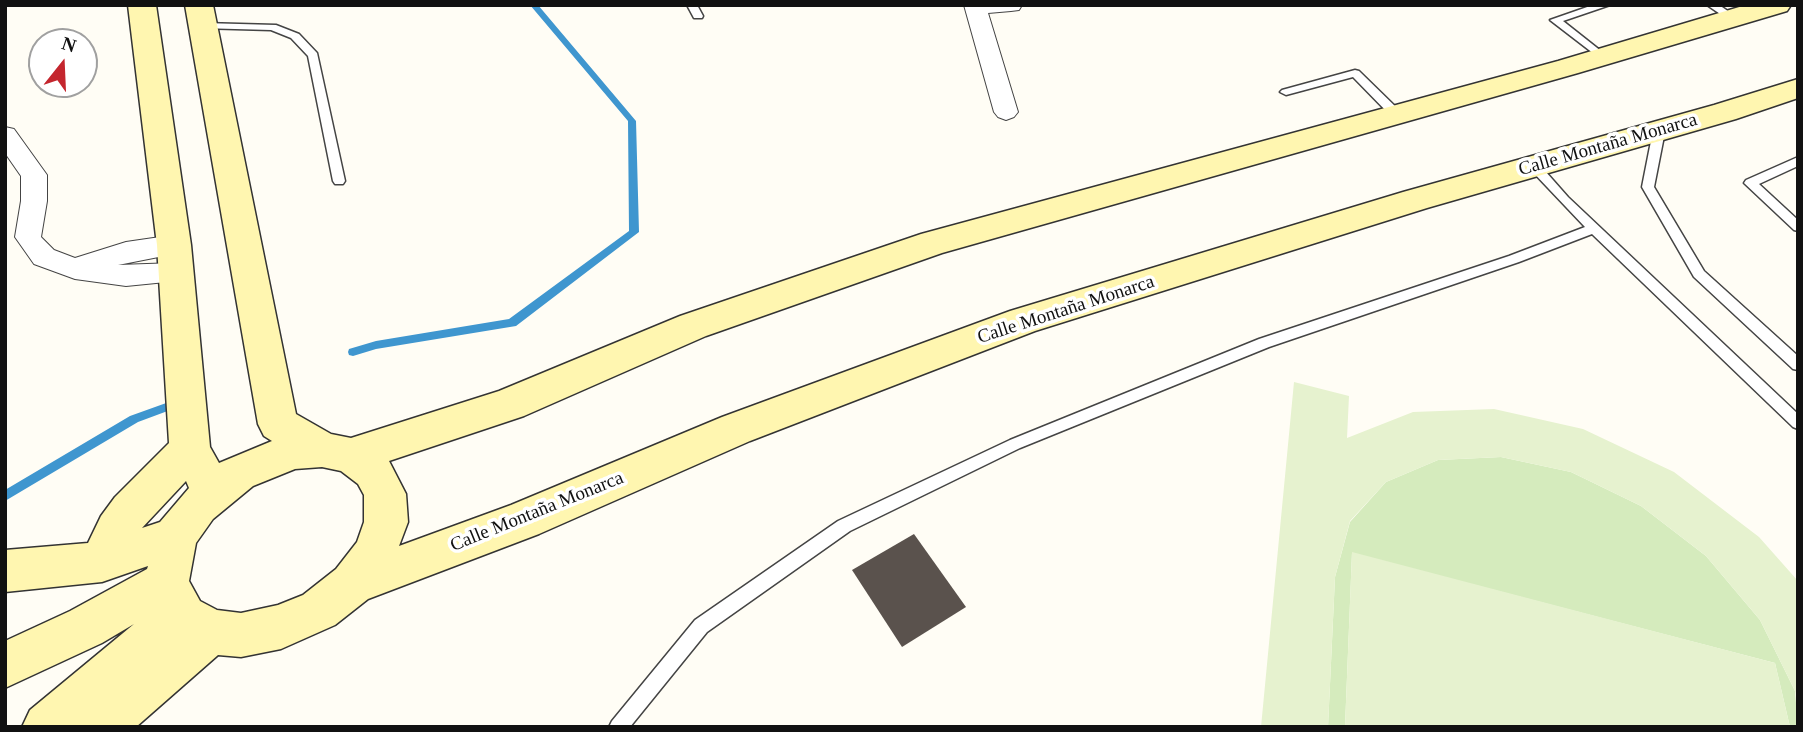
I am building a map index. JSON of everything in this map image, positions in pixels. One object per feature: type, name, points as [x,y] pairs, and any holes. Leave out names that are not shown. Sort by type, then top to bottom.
[{"type":"main road","points":[[142,5],[175,259],[190,449],[213,492]]},
{"type":"main road","points":[[5,571],[103,562],[176,536],[198,506],[213,492],[238,473],[266,460],[295,452],[337,453],[510,404],[693,326],[933,243],[1602,57],[1723,12],[1777,5]]},
{"type":"main road","points":[[5,665],[86,627],[187,609],[242,635],[281,628],[319,610],[352,584],[374,554],[386,522],[385,494],[373,471],[278,424],[201,16]]},
{"type":"main road","name":"Calle Montaña Monarca","points":[[352,584],[524,520],[736,429],[1023,321],[1415,200],[1659,131],[1798,88]]},
{"type":"main road","points":[[103,562],[116,530],[130,510],[190,449]]},
{"type":"main road","points":[[99,727],[171,663],[187,609],[176,536]]},
{"type":"main road","points":[[47,727],[187,609]]},
{"type":"street","points":[[1006,112],[976,6],[1011,5]]},
{"type":"street","points":[[5,135],[34,175],[34,201],[28,237],[44,257],[75,269],[126,276],[175,259]]},
{"type":"lane","points":[[692,5],[698,16]]},
{"type":"lane","points":[[1602,57],[1555,20],[1605,5]]},
{"type":"lane","points":[[201,16],[271,27],[295,36],[313,55],[339,181]]},
{"type":"lane","points":[[1286,92],[1355,73],[1396,114]]},
{"type":"lane","points":[[1659,131],[1648,187],[1699,274],[1798,365]]},
{"type":"lane","points":[[1798,161],[1750,183],[1798,227]]},
{"type":"lane","points":[[1534,166],[1594,229],[1798,424]]},
{"type":"lane","points":[[618,727],[701,626],[844,526],[1015,444],[1264,343],[1514,259],[1594,229]]},
{"type":"green space","points":[[1294,382],[1349,396],[1347,438],[1413,412],[1494,409],[1583,429],[1674,472],[1759,537],[1798,581],[1798,704],[1795,691],[1760,620],[1706,556],[1641,506],[1571,472],[1501,457],[1438,460],[1386,482],[1350,521],[1335,577],[1328,727],[1261,727]]},
{"type":"green space","points":[[1501,457],[1571,472],[1641,506],[1706,556],[1760,620],[1795,691],[1798,727],[1790,727],[1775,663],[1352,553],[1345,727],[1328,727],[1335,577],[1350,522],[1386,482],[1438,460]]},
{"type":"green space","points":[[1352,552],[1775,663],[1790,727],[1345,727]]},
{"type":"building","points":[[914,534],[966,607],[902,647],[852,570]]},
{"type":"waterway","points":[[353,352],[376,345],[512,323],[634,232],[632,121],[534,5]]},
{"type":"waterway","points":[[5,496],[134,419],[169,406]]}]
